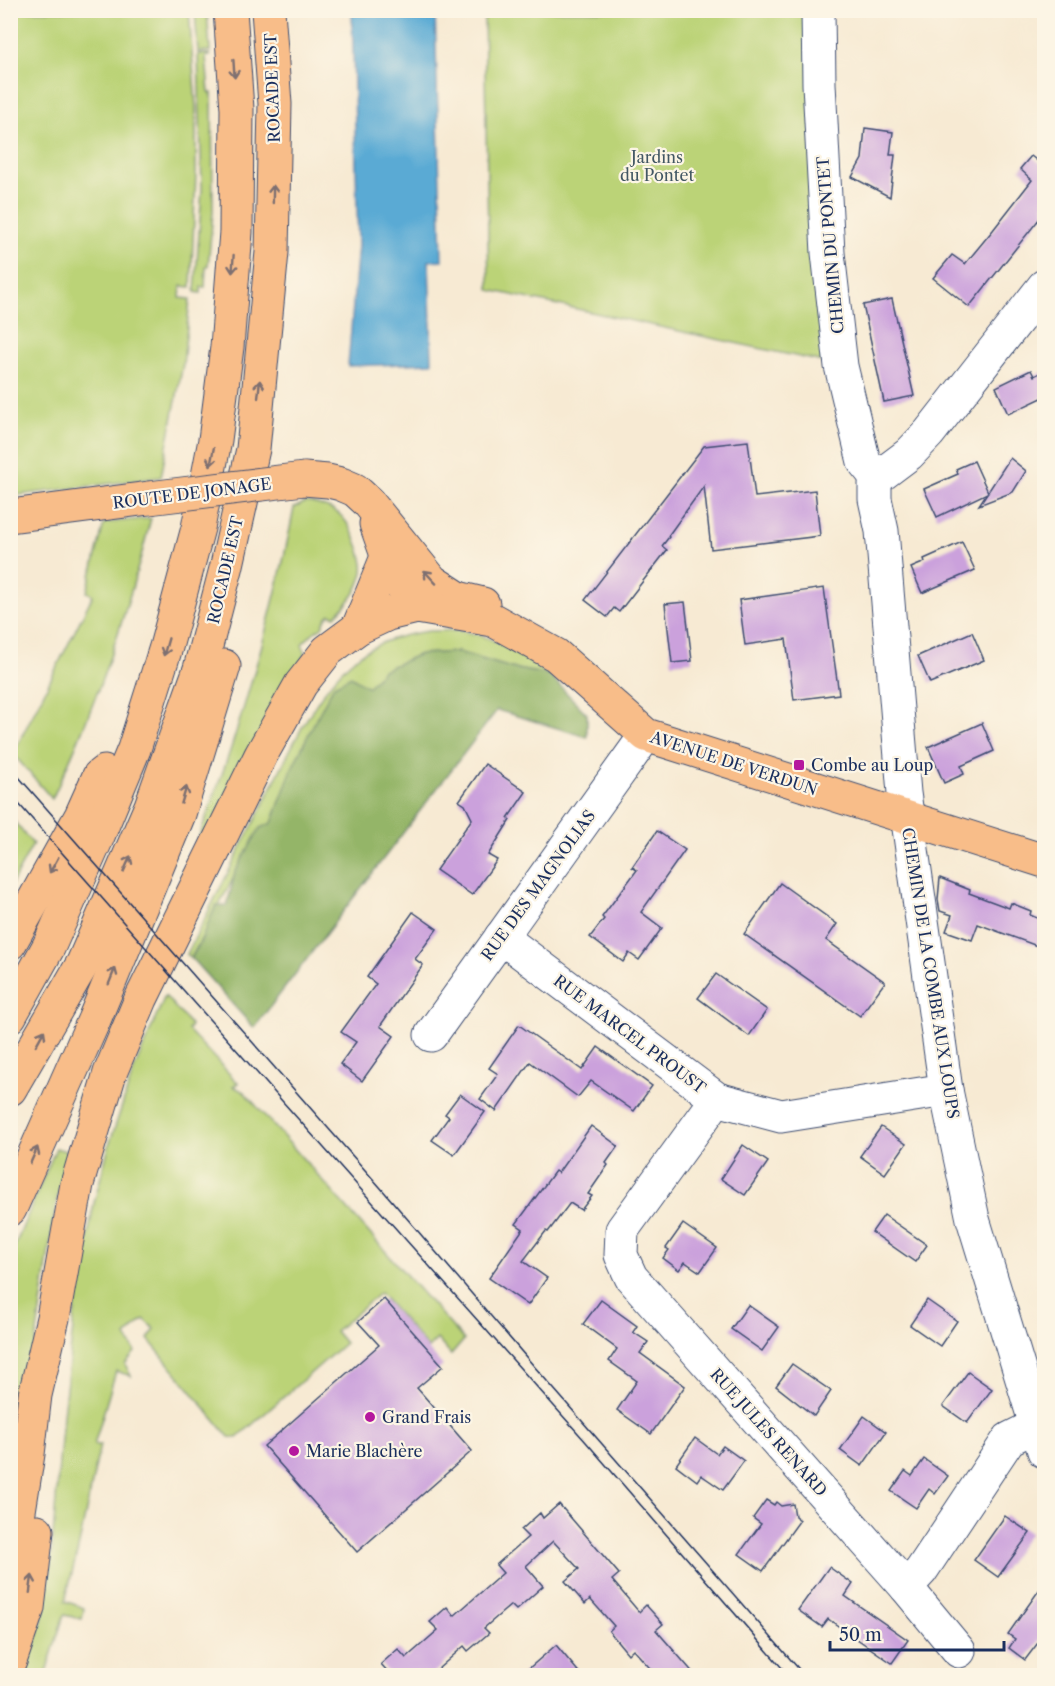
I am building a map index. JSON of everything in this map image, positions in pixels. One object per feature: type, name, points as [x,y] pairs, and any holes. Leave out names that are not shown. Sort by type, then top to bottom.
[{"type":"main road","points":[[10,1016],[49,946],[134,749],[166,648],[198,528],[215,440],[227,347],[236,232],[237,109],[230,10]]},
{"type":"main road","name":"ROCADE EST","points":[[10,1089],[83,963],[152,806],[200,669],[227,565],[253,449],[273,252],[275,104],[268,10]]},
{"type":"main road","name":"ROUTE DE JONAGE","points":[[10,516],[304,479],[341,484],[355,490],[368,502],[432,581],[458,598],[506,610],[567,647],[635,726]]},
{"type":"main road","points":[[10,1568],[35,1395],[53,1318],[77,1185],[110,1073],[141,999],[261,755],[301,684],[327,651],[358,628],[388,614],[417,607],[394,576],[368,502]]},
{"type":"main road","points":[[10,1209],[94,1020],[179,814],[224,666],[250,550],[239,508]]},
{"type":"main road","points":[[358,628],[387,557]]},
{"type":"main road","name":"AVENUE DE VERDUN","points":[[417,607],[493,620],[556,655],[635,726],[907,818],[1044,861]]},
{"type":"main road","points":[[10,943],[81,816],[99,776],[134,749]]},
{"type":"main road","points":[[10,1661],[28,1608],[48,1406],[53,1318]]},
{"type":"street","name":"CHEMIN DU PONTET","points":[[818,10],[819,84],[828,253],[841,366],[864,462],[876,477]]},
{"type":"street","points":[[876,477],[909,454],[1035,320],[1044,286]]},
{"type":"street","name":"CHEMIN DE LA COMBE AUX LOUPS","points":[[876,477],[875,499],[882,531],[907,818],[946,1090],[973,1219],[1041,1438]]},
{"type":"street","name":"RUE DES MAGNOLIAS","points":[[431,1035],[501,937],[635,726]]},
{"type":"street","name":"RUE MARCEL PROUST","points":[[501,937],[717,1099],[781,1116],[946,1090]]},
{"type":"street","name":"RUE JULES RENARD","points":[[717,1099],[622,1230],[621,1255],[632,1277],[906,1587],[959,1651]]},
{"type":"street","points":[[906,1587],[921,1571],[1009,1439],[1041,1438]]},
{"type":"green space","points":[[10,11],[189,11],[196,107],[196,173],[191,287],[181,286],[180,298],[190,299],[183,364],[161,477],[11,496]]},
{"type":"green space","points":[[195,11],[207,11],[210,51],[198,52]]},
{"type":"green space","name":"Jardins du Pontet","points":[[484,11],[807,11],[823,362],[489,290]]},
{"type":"green space","points":[[198,54],[210,54],[206,56],[209,93],[212,93],[213,212],[205,287],[201,287],[201,293],[195,292],[202,189]]},
{"type":"green space","points":[[306,502],[338,513],[347,523],[362,558],[361,578],[346,605],[335,616],[330,614],[322,627],[302,644],[305,653],[190,867],[188,866],[227,760],[259,657],[282,568],[294,508]]},
{"type":"green space","points":[[151,518],[109,661],[68,765],[52,799],[13,754],[93,595],[87,592],[104,523]]},
{"type":"green space","points":[[429,631],[462,631],[500,643],[549,675],[511,668],[458,652],[420,654],[383,670],[368,687],[334,685],[294,766],[272,823],[260,828],[191,958],[187,954],[206,916],[302,727],[326,690],[353,660],[370,648],[398,637]]},
{"type":"green space","points":[[458,652],[511,668],[549,675],[587,714],[587,737],[497,710],[254,1028],[191,958],[216,905],[227,906],[235,872],[260,828],[272,823],[293,766],[334,685],[351,676],[368,687],[383,670],[420,654]]},
{"type":"green space","points":[[10,818],[33,844],[11,885]]},
{"type":"green space","points":[[165,996],[191,1025],[188,1030],[238,1083],[233,1086],[244,1092],[464,1340],[451,1355],[437,1339],[428,1348],[380,1293],[335,1331],[345,1343],[237,1438],[229,1437],[148,1339],[155,1329],[144,1319],[126,1336],[135,1352],[125,1364],[131,1376],[116,1371],[94,1445],[100,1445],[65,1601],[84,1608],[82,1619],[64,1615],[45,1675],[23,1676],[42,1621],[50,1572],[63,1415],[76,1301],[94,1203],[110,1142],[135,1067]]},
{"type":"green space","points":[[56,1148],[69,1152],[56,1203],[11,1509],[11,1255]]},
{"type":"water","points":[[352,11],[435,11],[442,260],[429,261],[432,363],[348,366],[358,245]]},
{"type":"building","points":[[865,128],[893,132],[890,155],[895,155],[890,197],[852,177],[862,159]]},
{"type":"building","points":[[1031,156],[1044,166],[1044,213],[969,307],[933,278],[952,255],[965,264],[993,230],[1032,180],[1020,169]]},
{"type":"building","points":[[892,299],[914,396],[884,402],[863,305]]},
{"type":"building","points":[[1031,370],[1034,376],[1044,371],[1044,397],[1008,414],[996,387]]},
{"type":"building","points":[[748,441],[755,497],[815,490],[820,536],[711,549],[704,486],[662,546],[667,550],[619,612],[614,608],[607,617],[585,600],[704,446]]},
{"type":"building","points":[[1010,458],[1026,471],[1013,492],[979,505],[987,493],[937,517],[924,489],[958,474],[956,469],[974,461],[988,492]]},
{"type":"building","points":[[962,542],[975,570],[922,593],[911,568],[925,562],[924,559]]},
{"type":"building","points":[[824,588],[839,694],[794,700],[786,639],[745,645],[739,600]]},
{"type":"building","points":[[685,602],[692,661],[672,663],[665,604]]},
{"type":"building","points":[[972,632],[984,660],[930,683],[918,656]]},
{"type":"building","points":[[982,723],[994,751],[961,766],[964,774],[944,783],[928,747]]},
{"type":"building","points":[[485,764],[526,792],[508,818],[510,820],[488,855],[497,860],[472,895],[436,870],[472,819],[465,805],[459,801]]},
{"type":"building","points":[[657,831],[685,850],[641,912],[662,928],[639,960],[629,953],[623,962],[590,937],[637,870],[632,867]]},
{"type":"building","points":[[940,878],[970,890],[969,893],[1009,908],[1011,903],[1031,911],[1030,915],[1044,921],[1037,946],[978,924],[972,940],[946,931],[952,915],[940,911],[938,899]]},
{"type":"building","points":[[780,883],[837,924],[826,940],[885,982],[860,1016],[744,934]]},
{"type":"building","points":[[413,912],[437,929],[415,959],[423,965],[380,1026],[394,1036],[362,1081],[340,1064],[356,1042],[341,1032],[376,984],[367,977]]},
{"type":"building","points":[[716,974],[767,1010],[749,1036],[698,998]]},
{"type":"building","points":[[519,1025],[582,1070],[598,1047],[652,1086],[634,1111],[591,1081],[578,1097],[530,1062],[496,1111],[480,1099],[498,1074],[489,1068]]},
{"type":"building","points":[[460,1094],[485,1112],[454,1155],[432,1140],[449,1117],[445,1114]]},
{"type":"building","points":[[591,1126],[618,1146],[588,1194],[592,1196],[581,1210],[570,1203],[523,1261],[547,1278],[528,1305],[489,1278],[523,1229],[516,1224],[555,1171],[558,1173]]},
{"type":"building","points":[[881,1127],[906,1144],[885,1174],[860,1156]]},
{"type":"building","points":[[743,1145],[768,1162],[745,1195],[721,1179]]},
{"type":"building","points":[[884,1215],[927,1245],[915,1262],[872,1232]]},
{"type":"building","points":[[683,1224],[717,1248],[700,1272],[685,1262],[679,1270],[663,1258],[669,1250],[666,1248]]},
{"type":"building","name":"Grand Frais","points":[[384,1299],[443,1366],[417,1388],[472,1451],[357,1552],[264,1446],[379,1345],[358,1322]]},
{"type":"building","points":[[601,1300],[637,1326],[633,1332],[648,1342],[640,1353],[685,1386],[651,1434],[617,1410],[637,1381],[609,1361],[617,1349],[583,1324]]},
{"type":"building","points":[[927,1300],[957,1321],[940,1346],[910,1325]]},
{"type":"building","points":[[748,1305],[779,1327],[762,1351],[731,1329]]},
{"type":"building","points":[[792,1364],[831,1391],[814,1416],[776,1386]]},
{"type":"building","points":[[968,1372],[992,1389],[967,1423],[943,1406]]},
{"type":"building","points":[[864,1416],[886,1432],[862,1466],[840,1450]]},
{"type":"building","points":[[695,1438],[717,1454],[723,1446],[744,1461],[723,1490],[701,1475],[697,1481],[676,1465]]},
{"type":"building","points":[[924,1459],[948,1476],[935,1494],[929,1489],[916,1508],[891,1491],[905,1471],[912,1476]]},
{"type":"building","points":[[766,1500],[774,1505],[776,1502],[781,1506],[793,1504],[795,1516],[800,1520],[763,1571],[739,1554],[761,1524],[753,1518]]},
{"type":"building","points":[[559,1504],[619,1574],[612,1580],[639,1612],[646,1605],[663,1624],[656,1630],[696,1676],[657,1676],[633,1649],[628,1654],[609,1631],[614,1626],[590,1599],[585,1604],[565,1581],[579,1569],[553,1541],[526,1566],[543,1586],[516,1610],[511,1605],[484,1628],[489,1633],[468,1651],[464,1646],[430,1676],[386,1676],[389,1673],[381,1664],[398,1649],[406,1658],[438,1630],[430,1622],[447,1607],[454,1616],[503,1573],[496,1565],[528,1537],[521,1530],[540,1513],[543,1518]]},
{"type":"building","points":[[1005,1516],[1030,1533],[998,1577],[974,1560]]},
{"type":"building","points":[[829,1567],[853,1584],[845,1596],[908,1640],[892,1663],[828,1619],[822,1627],[798,1610]]},
{"type":"building","points":[[1044,1583],[1044,1635],[1025,1660],[1009,1648],[1015,1639],[1008,1634]]},
{"type":"building","points":[[556,1645],[582,1676],[520,1676]]},
{"type":"tram line","points":[[10,767],[380,1187],[805,1676]]},
{"type":"tram line","points":[[10,794],[586,1442],[789,1676]]},
{"type":"place","name":"Combe au Loup","points":[[799,765]]},
{"type":"place","name":"Grand Frais","points":[[370,1417]]},
{"type":"place","name":"Marie Blachère","points":[[294,1451]]}]
